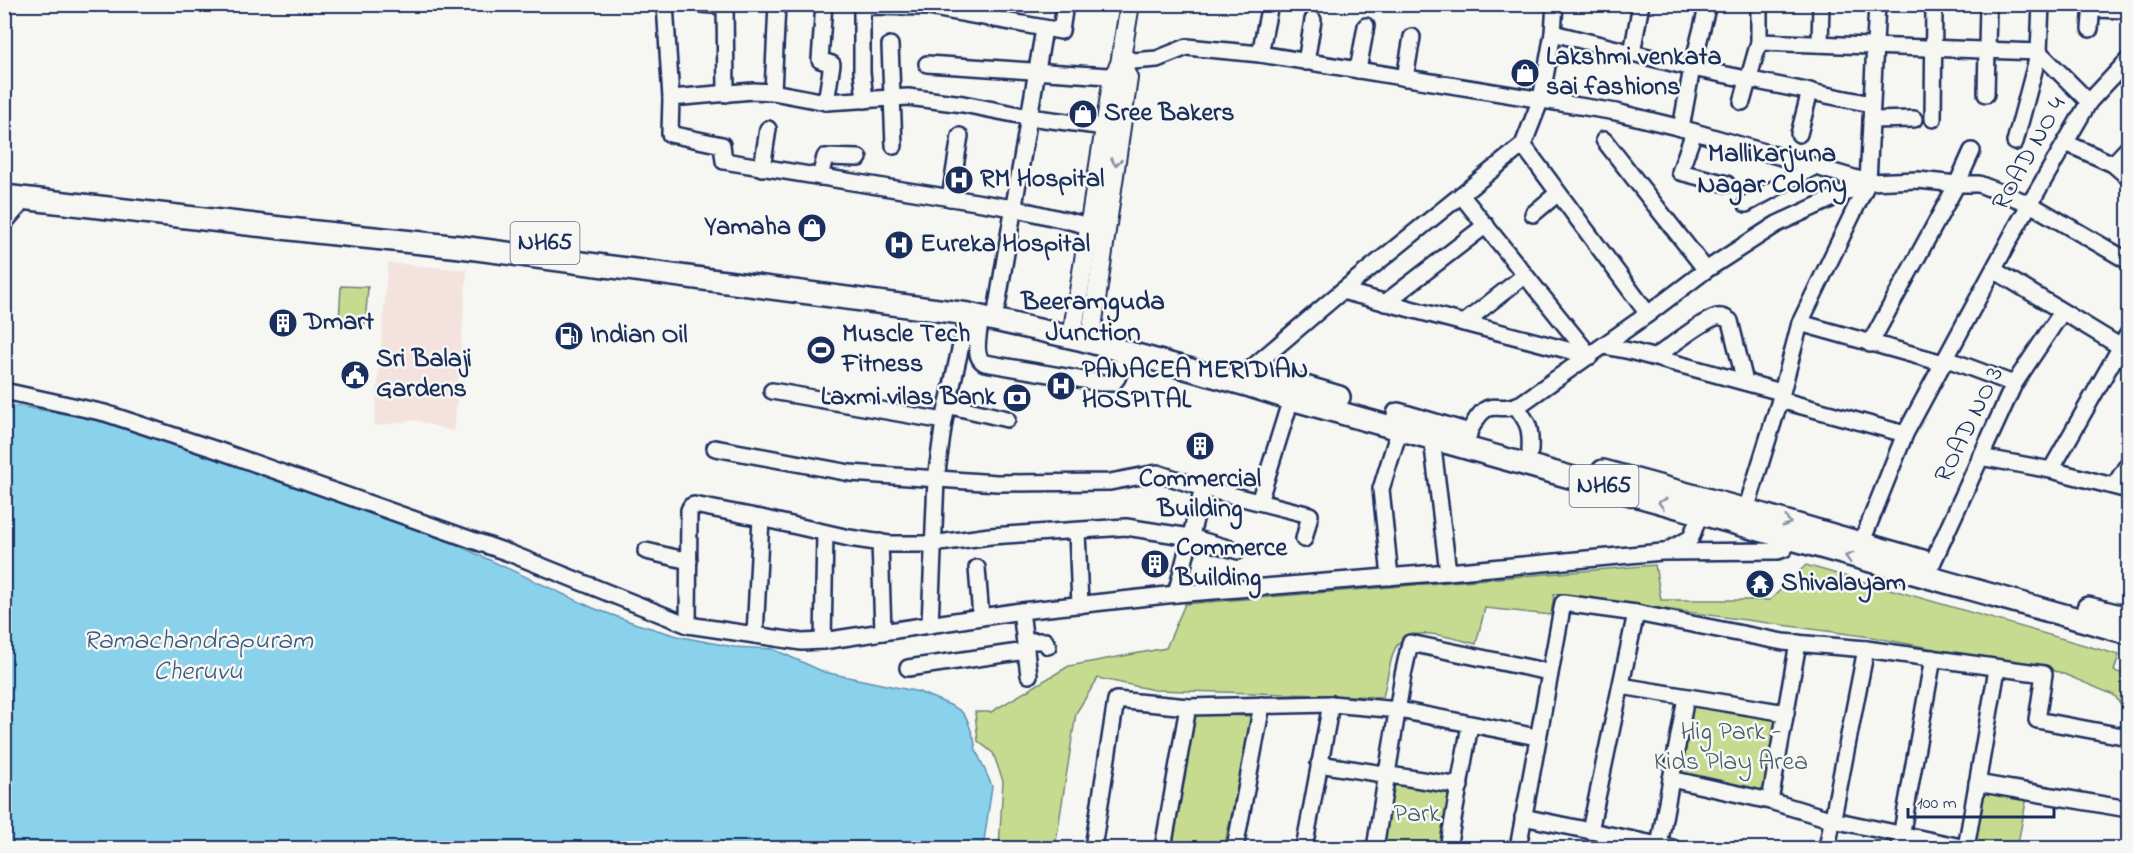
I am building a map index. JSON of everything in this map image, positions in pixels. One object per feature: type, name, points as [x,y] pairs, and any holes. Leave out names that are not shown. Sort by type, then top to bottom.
[{"type":"highway","name":"NH65","points":[[4,182],[317,219],[463,232],[982,312],[1083,325],[1248,371],[1354,409],[1468,434],[1746,510],[1932,564],[2040,602]]},
{"type":"highway","name":"NH65","points":[[4,196],[813,285],[982,312],[1291,399],[1354,409]]},
{"type":"highway","name":"NH65","points":[[1377,415],[1400,428],[1432,439],[1790,540],[2064,608],[2128,618]]},
{"type":"highway","name":"NH65","points":[[2064,608],[2128,633]]},
{"type":"main road","points":[[1083,325],[1130,4]]},
{"type":"main road","points":[[1083,325],[1090,226],[1105,127],[1121,68]]},
{"type":"street","points":[[665,4],[670,134],[722,145],[724,162],[1013,208],[1090,226]]},
{"type":"street","points":[[700,4],[725,5],[726,94]]},
{"type":"street","points":[[773,92],[777,4]]},
{"type":"street","points":[[824,4],[820,60],[832,64],[826,102]]},
{"type":"street","points":[[865,100],[862,72],[863,5],[928,7],[1061,31],[1065,4]]},
{"type":"street","points":[[1260,54],[1270,4]]},
{"type":"street","points":[[1248,371],[1342,291],[1522,145],[1541,99],[1555,4]]},
{"type":"street","points":[[1632,53],[1641,4]]},
{"type":"street","points":[[1708,4],[1692,68],[1687,130],[1680,172],[1727,184]]},
{"type":"street","points":[[1743,102],[1759,42],[1759,4]]},
{"type":"street","points":[[1820,44],[1821,4]]},
{"type":"street","points":[[1746,510],[1800,323],[1868,182],[1877,4]]},
{"type":"street","points":[[1933,119],[1934,4]]},
{"type":"street","points":[[1986,94],[1988,4]]},
{"type":"street","points":[[2015,142],[2039,51],[2041,4]]},
{"type":"street","points":[[2090,29],[2092,7],[2128,10]]},
{"type":"street","points":[[1306,62],[1314,20]]},
{"type":"street","points":[[1358,70],[1366,26]]},
{"type":"street","points":[[930,625],[936,479],[947,405],[982,312],[1013,208],[1044,29]]},
{"type":"street","points":[[1552,33],[1692,68],[1871,104]]},
{"type":"street","points":[[1405,78],[1412,38]]},
{"type":"street","points":[[1759,42],[2039,51]]},
{"type":"street","points":[[890,45],[894,146]]},
{"type":"street","points":[[927,64],[1036,72],[1121,68],[1133,61],[1157,59],[1187,47],[1260,54],[1541,99],[1616,112],[1687,130],[1868,182],[1918,180],[1979,184],[2030,204],[2128,261]]},
{"type":"street","name":"ROAD NO 4","points":[[1861,544],[1905,434],[2030,204],[2089,102],[2039,51]]},
{"type":"street","points":[[2089,102],[2128,60]]},
{"type":"street","points":[[670,98],[753,91],[773,92],[826,102],[908,97],[1105,127]]},
{"type":"street","points":[[1799,134],[1810,91]]},
{"type":"street","points":[[1871,120],[1914,119]]},
{"type":"street","points":[[762,168],[768,129]]},
{"type":"street","points":[[950,198],[960,136]]},
{"type":"street","points":[[1604,140],[1706,270]]},
{"type":"street","points":[[2066,143],[2113,164],[2128,177]]},
{"type":"street","points":[[1522,145],[1648,314]]},
{"type":"street","points":[[2113,164],[2128,148]]},
{"type":"street","points":[[1870,344],[1957,184],[1972,151]]},
{"type":"street","points":[[820,177],[825,156],[859,158]]},
{"type":"street","points":[[1746,204],[1814,167]]},
{"type":"street","points":[[1468,434],[1486,408],[1516,406],[1604,346],[1706,270],[1777,224],[1868,182]]},
{"type":"street","points":[[1533,214],[1558,193]]},
{"type":"street","points":[[1461,195],[1590,356]]},
{"type":"street","points":[[4,223],[26,198]]},
{"type":"street","points":[[1385,303],[1486,225]]},
{"type":"street","points":[[1994,270],[2062,312],[2125,341],[2051,470]]},
{"type":"street","points":[[1464,323],[1525,275]]},
{"type":"street","points":[[1342,291],[1590,356]]},
{"type":"street","points":[[982,312],[977,355],[980,361],[985,363],[1101,383],[1113,383],[1118,378],[1128,352]]},
{"type":"street","name":"ROAD NO 3","points":[[1932,564],[2014,384],[2062,312]]},
{"type":"street","points":[[1655,357],[1713,318],[1725,317],[1730,321],[1745,382]]},
{"type":"street","points":[[1800,323],[1870,344],[1945,361],[2014,384]]},
{"type":"street","points":[[1604,346],[1655,357],[1745,382],[1780,396],[1905,434]]},
{"type":"street","points":[[4,391],[105,412],[509,553],[688,625],[802,642],[823,641],[1021,611],[1176,594],[1662,552],[1778,550],[1784,549],[1790,540]]},
{"type":"street","points":[[772,391],[944,421]]},
{"type":"street","points":[[1259,502],[1291,399]]},
{"type":"street","points":[[947,405],[1007,419]]},
{"type":"street","points":[[1516,406],[1531,430],[1530,451]]},
{"type":"street","points":[[1390,577],[1381,489],[1400,428]]},
{"type":"street","points":[[1432,439],[1448,572]]},
{"type":"street","points":[[715,448],[850,472],[997,483],[1110,482],[1157,473],[1203,488],[1310,516],[1304,539]]},
{"type":"street","points":[[1980,457],[2051,470],[2122,488],[2128,464]]},
{"type":"street","points":[[1176,594],[1203,488]]},
{"type":"street","points":[[688,625],[691,506],[694,505],[825,533],[880,542],[932,544],[990,536],[1126,527],[1190,537],[1238,551]]},
{"type":"street","points":[[1662,552],[1690,538],[1700,513]]},
{"type":"street","points":[[755,635],[761,518]]},
{"type":"street","points":[[1077,531],[1080,605]]},
{"type":"street","points":[[823,641],[825,533]]},
{"type":"street","points":[[880,542],[883,632]]},
{"type":"street","points":[[646,551],[689,561]]},
{"type":"street","points":[[977,568],[981,617]]},
{"type":"street","points":[[1518,849],[1563,603],[1636,613],[1798,643],[1866,649],[2044,674],[2037,720],[2128,737]]},
{"type":"street","points":[[1021,611],[1029,675]]},
{"type":"street","points":[[1590,831],[1636,613]]},
{"type":"street","points":[[908,668],[1026,646],[1040,640],[1045,641],[1048,646]]},
{"type":"street","points":[[1375,849],[1410,643],[1549,672]]},
{"type":"street","points":[[1770,801],[1798,643]]},
{"type":"street","points":[[1827,849],[1866,649]]},
{"type":"street","points":[[1900,842],[1933,658]]},
{"type":"street","points":[[1671,779],[1770,801],[1900,842],[1966,848],[1997,669]]},
{"type":"street","points":[[1621,686],[1786,713]]},
{"type":"street","points":[[1523,817],[1666,847],[1671,779],[1686,696]]},
{"type":"street","points":[[1093,849],[1116,700],[1188,706],[1331,704],[1399,710],[1537,737]]},
{"type":"street","points":[[1304,849],[1331,704]]},
{"type":"street","points":[[1235,849],[1262,705]]},
{"type":"street","points":[[1163,849],[1188,706]]},
{"type":"street","points":[[1448,849],[1470,725]]},
{"type":"street","points":[[1319,764],[1460,786]]},
{"type":"street","points":[[1977,783],[2128,809]]},
{"type":"shaded area","name":"Dmart","points":[[388,263],[467,270],[454,432],[416,420],[374,426]]},
{"type":"green space","points":[[341,286],[368,287],[365,324],[339,323]]},
{"type":"green space","points":[[1655,565],[1661,600],[1770,600],[1806,565],[2119,655],[2114,671],[2128,675],[2128,726],[2121,724],[2123,707],[2114,695],[2059,672],[1871,637],[1554,594],[1551,615],[1485,608],[1476,644],[1434,634],[1412,635],[1403,639],[1394,652],[1383,697],[1154,690],[1098,678],[1076,713],[1055,848],[999,848],[1003,781],[993,753],[978,741],[975,712],[991,712],[1069,666],[1166,648],[1185,604]]},
{"type":"green space","name":"Hig Park - Kids Play Area","points":[[1689,703],[1780,717],[1766,794],[1676,775]]},
{"type":"green space","points":[[1191,714],[1253,716],[1224,848],[1169,848]]},
{"type":"green space","name":"Park","points":[[1393,782],[1452,790],[1440,848],[1381,848]]},
{"type":"green space","points":[[1982,788],[2027,797],[2017,848],[1994,848],[1970,844]]},
{"type":"water","name":"Ramachandrapuram Cheruvu","points":[[5,404],[77,416],[123,427],[308,490],[453,543],[593,608],[637,624],[681,637],[734,647],[773,649],[824,672],[919,692],[950,705],[961,711],[967,719],[976,750],[992,786],[983,848],[5,848]]},
{"type":"place","name":"Lakshmi venkata sai fashions","points":[[1525,73]]},
{"type":"place","name":"Sree Bakers","points":[[1083,114]]},
{"type":"place","name":"RM Hospital","points":[[959,180]]},
{"type":"place","name":"Yamaha","points":[[812,228]]},
{"type":"place","name":"Eureka Hospital","points":[[899,245]]},
{"type":"place","name":"Dmart","points":[[283,323]]},
{"type":"place","name":"Indian Oil","points":[[569,336]]},
{"type":"place","name":"Muscle Tech Fitness","points":[[821,350]]},
{"type":"place","name":"Sri Balaji Gardens","points":[[355,375]]},
{"type":"place","name":"PANACEA MERIDIAN HOSPITAL","points":[[1061,386]]},
{"type":"place","name":"Laxmi vilas Bank","points":[[1017,398]]},
{"type":"place","name":"Commercial Building","points":[[1200,446]]},
{"type":"place","name":"Commerce Building","points":[[1155,564]]},
{"type":"place","name":"Shivalayam","points":[[1760,584]]},
{"type":"district","name":"Mallikarjuna Nagar Colony","points":[[1772,170]]},
{"type":"district","name":"Beeramguda Junction","points":[[1093,318]]}]
